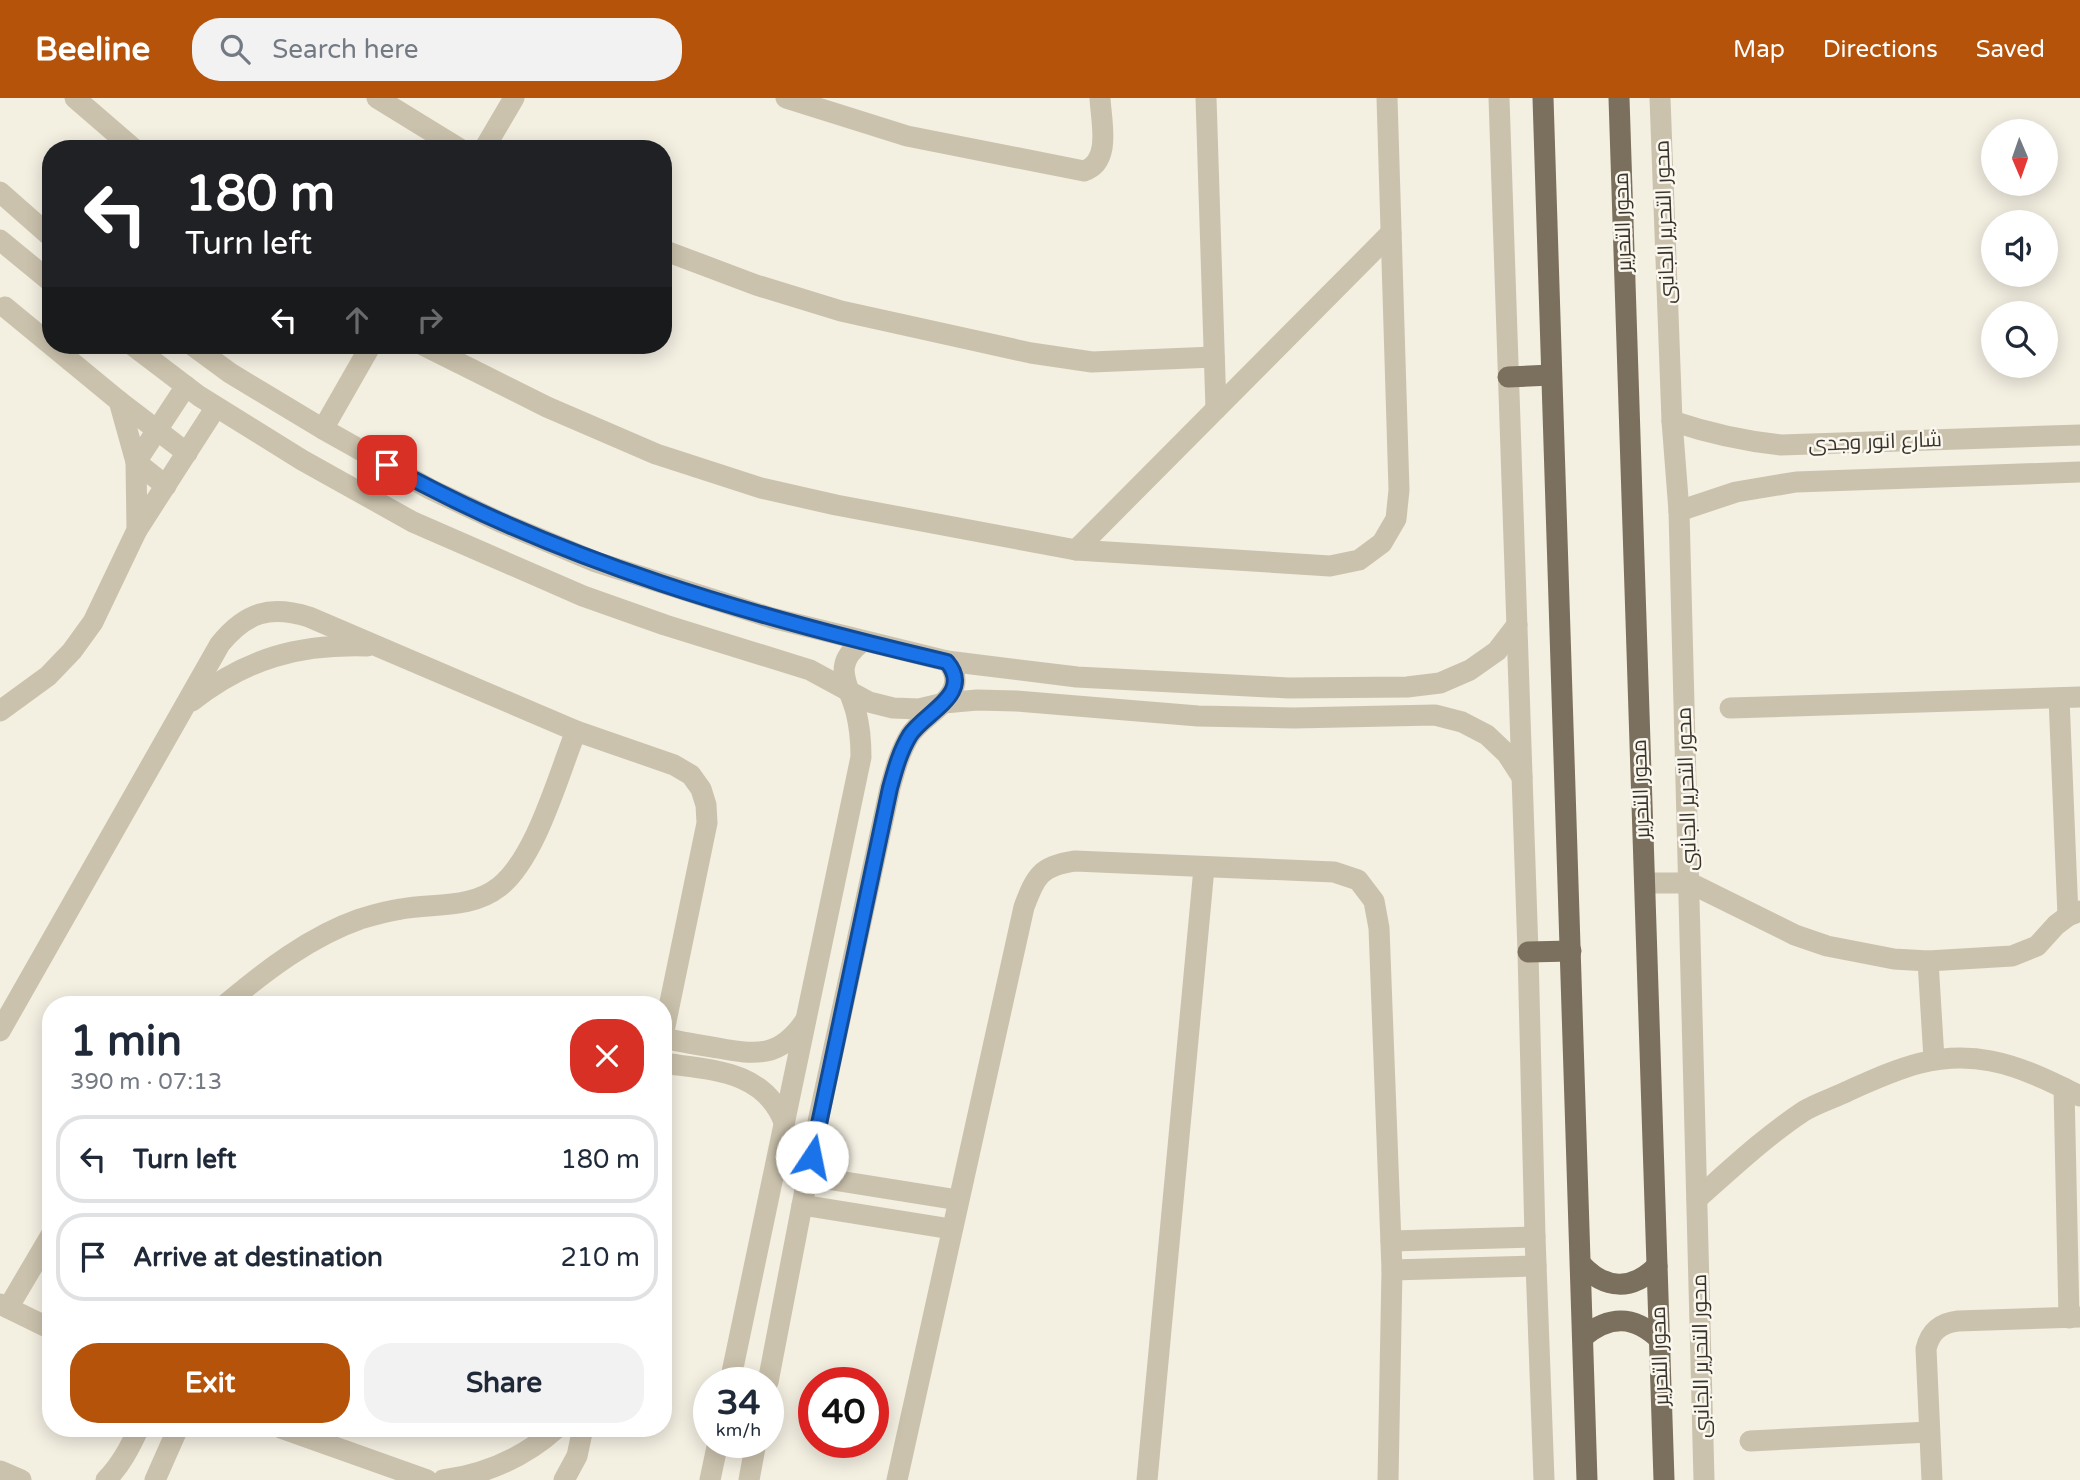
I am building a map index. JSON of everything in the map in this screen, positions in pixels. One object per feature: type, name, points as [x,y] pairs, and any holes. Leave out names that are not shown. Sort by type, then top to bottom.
[{"type":"main road","points":[[1543,98],[1587,1480]]},
{"type":"main road","name":"محور التحرير","points":[[1619,98],[1664,1480]]},
{"type":"main road","points":[[1508,377],[1550,375]]},
{"type":"main road","points":[[1528,952],[1571,951]]},
{"type":"main road","points":[[1581,1264],[1591,1275],[1619,1285],[1634,1283],[1657,1266]]},
{"type":"main road","points":[[1583,1337],[1607,1322],[1621,1320],[1649,1329],[1660,1340]]},
{"type":"street","points":[[75,98],[124,140]]},
{"type":"street","points":[[377,98],[445,140]]},
{"type":"street","points":[[489,140],[514,98]]},
{"type":"street","points":[[786,98],[907,135],[1084,171],[1096,165],[1102,153],[1100,98]]},
{"type":"street","points":[[1206,98],[1216,409]]},
{"type":"street","points":[[441,354],[547,407],[656,454],[761,488],[836,505],[1076,550],[1331,566],[1359,560],[1382,543],[1396,519],[1399,491],[1387,98]]},
{"type":"street","points":[[1499,98],[1544,1480]]},
{"type":"street","name":"محور التحرير الجانبى","points":[[1660,98],[1672,421],[1679,511],[1703,1480]]},
{"type":"street","points":[[0,192],[42,229]]},
{"type":"street","points":[[1076,550],[1391,233]]},
{"type":"street","points":[[0,240],[42,275]]},
{"type":"street","points":[[672,253],[756,285],[841,311],[1031,353],[1092,362],[1214,357]]},
{"type":"street","points":[[2,304],[42,337]]},
{"type":"street","points":[[62,354],[187,453]]},
{"type":"street","points":[[144,354],[216,407],[302,460],[413,522],[583,596],[665,625],[810,670],[869,702],[894,708],[919,709],[944,702],[1016,701],[1198,716],[1294,718],[1435,715],[1462,722],[1487,735],[1507,754],[1522,777]]},
{"type":"street","points":[[204,354],[230,373],[323,429],[430,489],[596,562],[772,618],[947,662],[1077,677],[1289,688],[1407,687],[1440,683],[1470,670],[1497,650],[1517,625]]},
{"type":"street","points":[[323,429],[366,354]]},
{"type":"street","points":[[136,461],[186,386]]},
{"type":"street","points":[[119,401],[136,461],[137,530]]},
{"type":"street","points":[[0,711],[48,676],[72,651],[93,622],[137,530],[216,407]]},
{"type":"street","name":"شارع انور وجدى","points":[[1672,421],[1720,435],[1781,445],[2080,435]]},
{"type":"street","points":[[136,461],[166,486]]},
{"type":"street","name":"شارع انور وجدى","points":[[1679,511],[1736,492],[1796,482],[2080,472]]},
{"type":"street","points":[[0,1031],[220,644],[233,628],[250,617],[269,611],[290,611],[576,731],[674,765],[691,775],[701,789],[706,805],[707,823],[671,996]]},
{"type":"street","points":[[733,1367],[861,758],[861,736],[843,679],[843,668],[846,657],[862,642]]},
{"type":"street","points":[[185,706],[234,672],[271,657],[319,647],[378,647]]},
{"type":"street","points":[[771,1367],[802,1205],[890,788],[909,736],[925,717],[951,697],[955,688],[954,672],[947,662]]},
{"type":"street","points":[[1407,687],[1408,716]]},
{"type":"street","points":[[1644,883],[1690,883],[1795,935],[1827,946],[1894,960],[1928,961],[2025,953],[2037,946],[2056,925],[2074,913],[2070,697],[1730,708]]},
{"type":"street","points":[[236,996],[281,962],[319,938],[359,919],[402,908],[446,905],[478,898],[498,887],[529,852],[576,731]]},
{"type":"street","points":[[897,1480],[1024,907],[1035,880],[1053,864],[1075,861],[1334,872],[1358,880],[1374,901],[1379,928],[1392,1270],[1388,1480]]},
{"type":"street","points":[[1147,1480],[1204,868]]},
{"type":"street","points":[[1928,961],[1934,1059]]},
{"type":"street","points":[[672,1039],[744,1053],[759,1053],[786,1042],[806,1020]]},
{"type":"street","points":[[1697,1199],[1753,1150],[1806,1110],[1902,1067],[1934,1059],[1990,1061],[2017,1068],[2072,1092],[2074,1317],[1958,1321],[1940,1326],[1933,1332],[1926,1349],[1931,1480]]},
{"type":"street","points":[[672,1064],[720,1071],[753,1083],[772,1099],[784,1122]]},
{"type":"street","points":[[808,1176],[958,1200]]},
{"type":"street","points":[[802,1205],[951,1229]]},
{"type":"street","points":[[1391,1241],[1535,1237]]},
{"type":"street","points":[[42,1249],[4,1306],[42,1325]]},
{"type":"street","points":[[1392,1270],[1536,1266]]},
{"type":"street","points":[[1750,1441],[1929,1432]]},
{"type":"street","points":[[106,1480],[116,1471],[135,1437]]},
{"type":"street","points":[[155,1480],[174,1437]]},
{"type":"street","points":[[306,1437],[426,1480]]},
{"type":"street","points":[[443,1480],[485,1471],[510,1461],[546,1437]]},
{"type":"street","points":[[564,1480],[577,1456],[581,1437]]},
{"type":"street","points":[[710,1480],[715,1458]]},
{"type":"street","points":[[749,1480],[753,1458]]},
{"type":"street","points":[[0,1471],[21,1480]]},
{"type":"route","points":[[387,465],[500,522],[596,562],[772,618],[947,662],[951,666],[956,679],[951,697],[925,717],[909,736],[890,788],[812,1157]]}]
